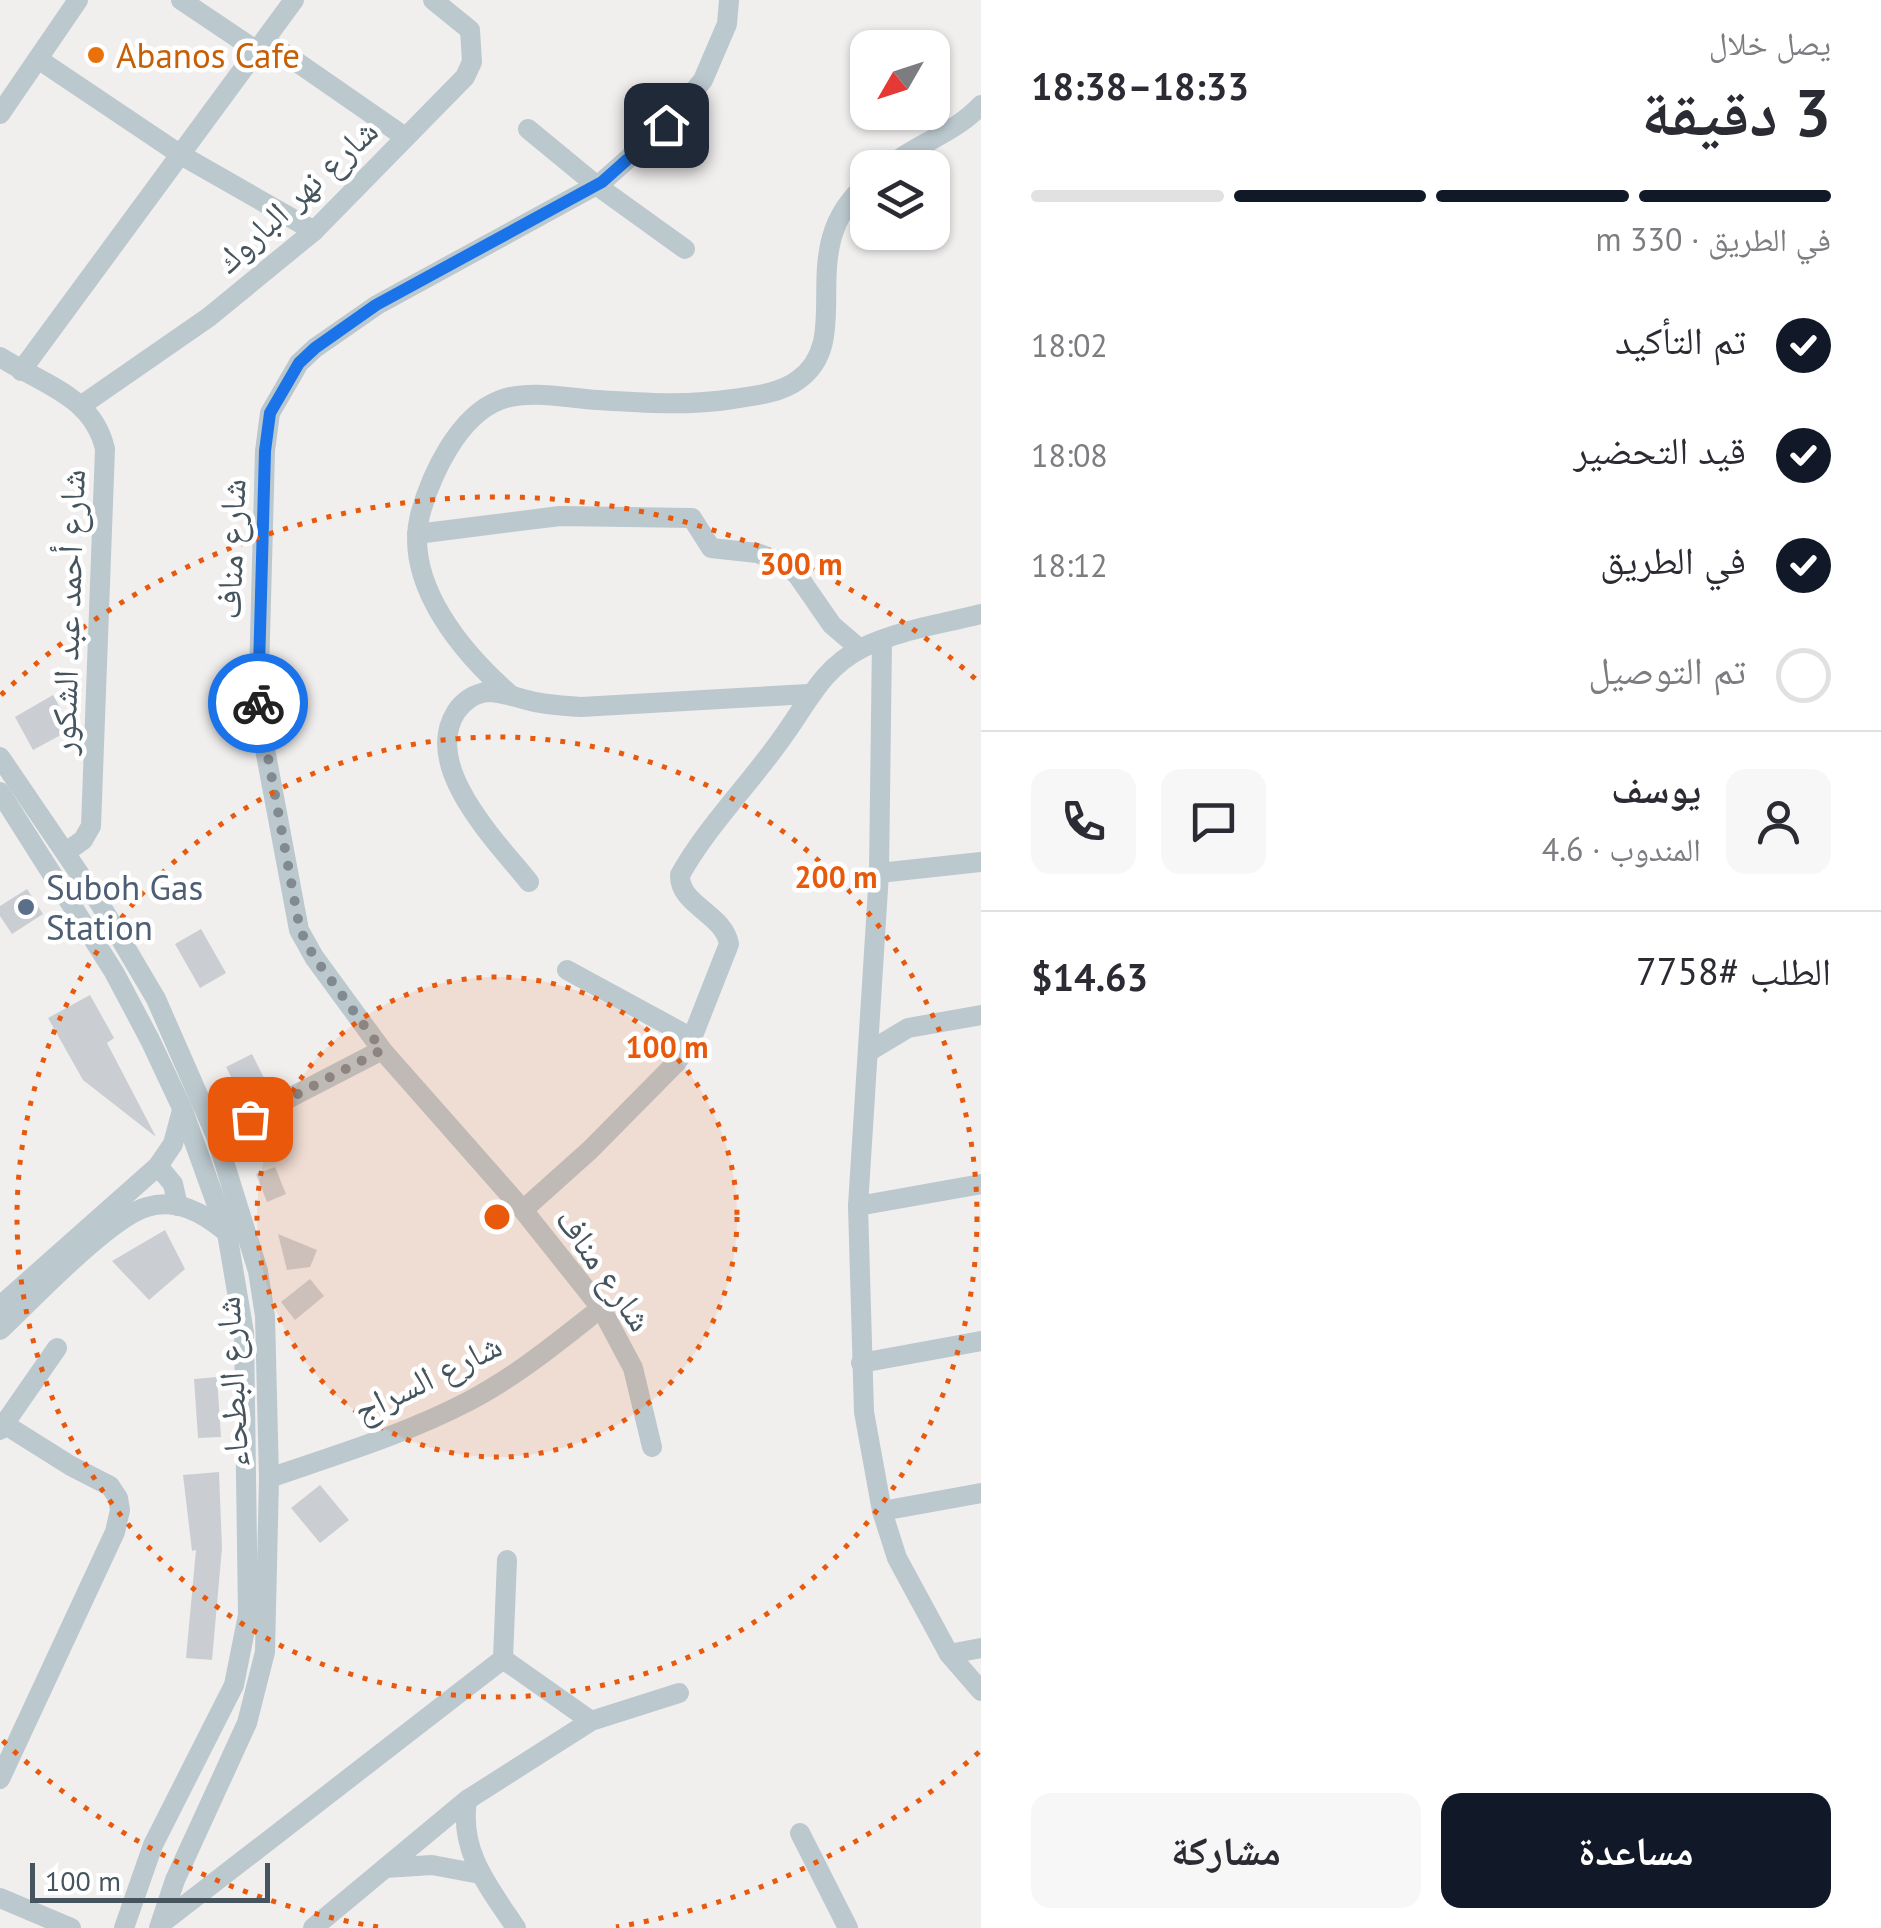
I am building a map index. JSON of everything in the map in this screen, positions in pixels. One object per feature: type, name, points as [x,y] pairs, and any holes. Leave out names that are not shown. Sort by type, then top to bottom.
[{"type":"street","points":[[0,114],[78,0]]},
{"type":"street","points":[[181,0],[405,137]]},
{"type":"street","points":[[21,371],[294,0]]},
{"type":"street","name":"شارع نهر الباروك","points":[[82,405],[210,318],[314,230],[465,77],[472,62],[470,30],[433,0]]},
{"type":"street","name":"شارع مناف","points":[[652,1447],[634,1368],[600,1308],[522,1210],[382,1050],[314,957],[300,930],[258,712],[265,451],[270,413],[299,363],[346,325],[596,185],[666,125],[703,80],[728,24],[729,0]]},
{"type":"street","points":[[38,59],[181,155],[314,230]]},
{"type":"street","points":[[911,150],[950,131],[981,104]]},
{"type":"street","points":[[528,128],[596,185],[685,249]]},
{"type":"street","points":[[512,696],[475,660],[450,626],[423,576],[417,534],[429,490],[456,440],[475,415],[500,400],[522,395],[664,404],[708,402],[778,390],[804,376],[818,358],[825,336],[830,236],[850,199]]},
{"type":"street","points":[[0,358],[82,405]]},
{"type":"street","name":"شارع أحمد عبد الشكور","points":[[66,852],[83,840],[90,826],[106,462],[102,434],[82,405]]},
{"type":"street","points":[[417,534],[512,519],[560,516],[692,518],[711,548],[758,553],[786,564],[832,625],[860,649]]},
{"type":"street","points":[[522,1210],[660,1083],[692,1038],[729,944],[725,929],[683,890],[680,874],[780,740],[808,694],[832,669],[860,649],[981,614]]},
{"type":"street","points":[[882,640],[880,873],[858,1206],[861,1363],[868,1444],[897,1558],[949,1654],[981,1691]]},
{"type":"street","points":[[529,882],[462,795],[450,756],[450,728],[463,704],[486,692],[581,708],[808,694]]},
{"type":"street","name":"شارع البطحاء","points":[[0,757],[100,904],[156,1000],[216,1136],[258,1271],[266,1316],[269,1478],[264,1652],[258,1688],[247,1723],[175,1880],[160,1926]]},
{"type":"street","name":"شارع البطحاء","points":[[0,792],[114,972],[182,1108],[227,1233],[244,1333],[248,1615],[243,1653],[234,1685],[153,1845],[124,1928]]},
{"type":"street","points":[[880,873],[981,862]]},
{"type":"street","points":[[568,970],[692,1038]]},
{"type":"street","points":[[868,1052],[908,1028],[981,1015]]},
{"type":"street","points":[[216,1136],[382,1050]]},
{"type":"street","points":[[0,1306],[158,1166],[173,1144],[182,1108]]},
{"type":"street","points":[[158,1166],[173,1184],[178,1206]]},
{"type":"street","points":[[858,1206],[981,1184]]},
{"type":"street","points":[[0,1330],[123,1219],[148,1206],[178,1206],[206,1216],[227,1233]]},
{"type":"street","name":"شارع السراج","points":[[269,1478],[350,1451],[472,1399],[536,1359],[600,1308]]},
{"type":"street","points":[[861,1363],[981,1341]]},
{"type":"street","points":[[0,1779],[110,1544],[120,1510],[110,1486],[2,1427],[57,1348]]},
{"type":"street","points":[[0,1389],[15,1405]]},
{"type":"street","points":[[882,1511],[981,1493]]},
{"type":"street","points":[[160,1926],[503,1659],[507,1560]]},
{"type":"street","points":[[949,1654],[981,1648]]},
{"type":"street","points":[[503,1659],[591,1721]]},
{"type":"street","points":[[313,1928],[467,1800],[591,1721],[679,1693]]},
{"type":"street","points":[[467,1800],[465,1830],[480,1874],[516,1928]]},
{"type":"street","points":[[800,1833],[848,1928]]},
{"type":"street","points":[[382,1868],[432,1865],[480,1874]]},
{"type":"street","points":[[0,1898],[71,1928]]},
{"type":"building","points":[[53,695],[72,729],[33,750],[15,717]]},
{"type":"building","points":[[27,889],[43,914],[12,934],[0,916],[0,906]]},
{"type":"building","points":[[201,929],[226,973],[200,988],[175,944]]},
{"type":"building","points":[[90,995],[114,1038],[107,1043],[156,1137],[83,1080],[48,1018]]},
{"type":"building","points":[[252,1054],[269,1088],[244,1102],[226,1067]]},
{"type":"building","points":[[277,1120],[289,1131],[263,1158],[249,1144]]},
{"type":"building","points":[[275,1167],[286,1194],[267,1202],[256,1174]]},
{"type":"building","points":[[165,1230],[185,1269],[149,1300],[112,1261]]},
{"type":"building","points":[[278,1234],[317,1250],[310,1267],[287,1270]]},
{"type":"building","points":[[310,1279],[324,1296],[295,1320],[281,1302]]},
{"type":"building","points":[[217,1377],[221,1437],[198,1438],[194,1379]]},
{"type":"building","points":[[219,1472],[222,1548],[212,1660],[186,1658],[196,1550],[192,1551],[183,1475]]},
{"type":"building","points":[[320,1485],[349,1520],[320,1543],[291,1508]]},
{"type":"way so far","points":[[250,1119],[382,1050],[314,957],[300,930],[258,703]]},
{"type":"place","name":"Abanos Cafe","points":[[96,55]]},
{"type":"place","name":"Suboh Gas Station","points":[[26,907]]},
{"type":"route","points":[[258,703],[265,451],[270,413],[287,380],[315,348],[346,325],[602,182],[666,125]]}]
